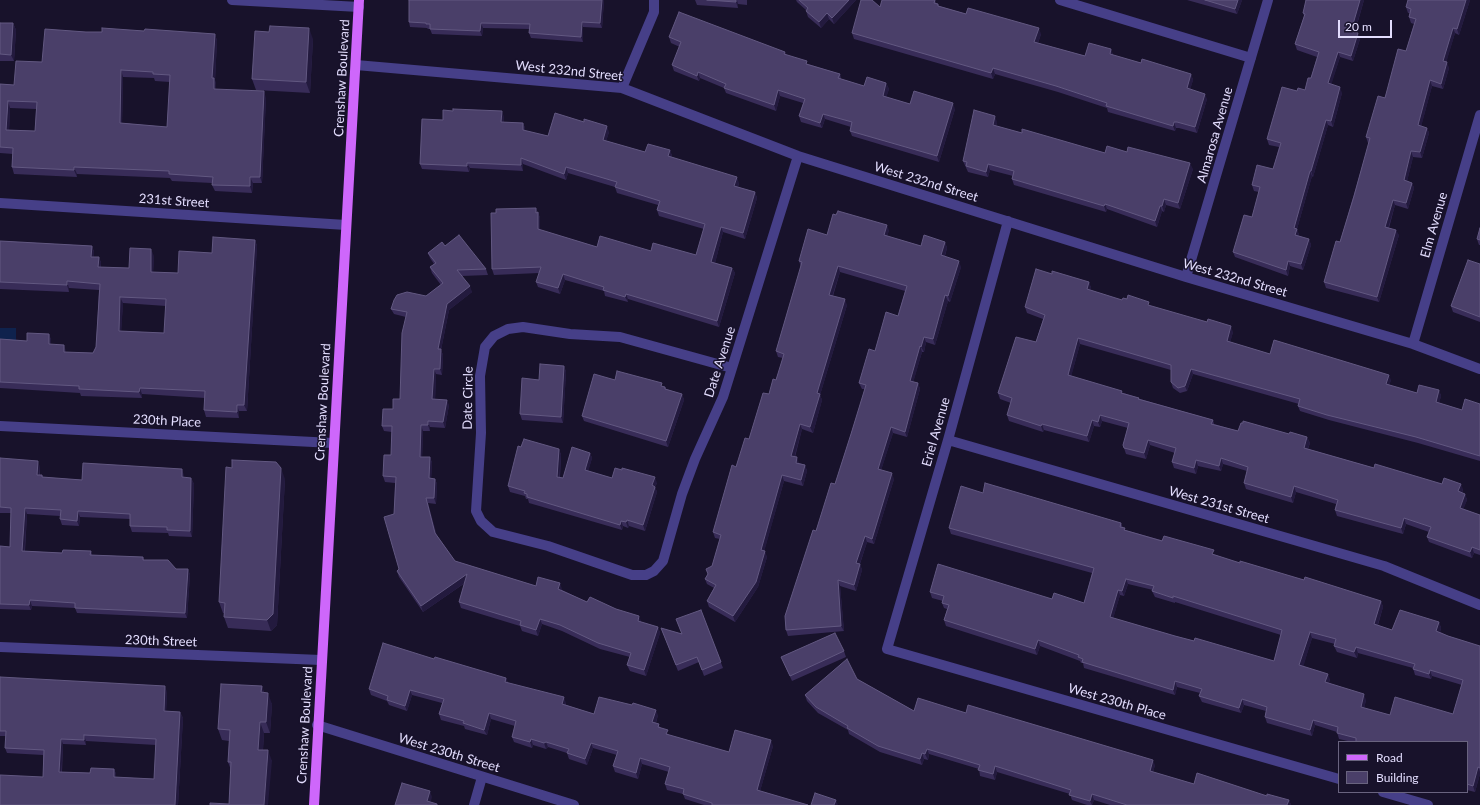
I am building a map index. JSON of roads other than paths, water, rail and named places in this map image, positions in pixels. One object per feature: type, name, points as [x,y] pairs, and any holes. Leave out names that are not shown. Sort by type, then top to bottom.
[{"type":"main road","name":"Crenshaw Boulevard","points":[[314,805],[317,725],[359,3]]},
{"type":"street","points":[[232,0],[359,3]]},
{"type":"street","points":[[622,88],[654,12],[654,0]]},
{"type":"street","points":[[1060,0],[1251,58]]},
{"type":"street","name":"Almarosa Avenue","points":[[1186,277],[1268,0]]},
{"type":"street","name":"West 232nd Street","points":[[356,65],[622,88],[798,156],[1186,277],[1413,344],[1480,369]]},
{"type":"street","name":"Elm Avenue","points":[[1413,344],[1480,115]]},
{"type":"street","name":"Date Avenue","points":[[654,571],[663,561],[682,494],[695,459],[723,397],[798,156]]},
{"type":"street","name":"231st Street","points":[[0,203],[346,225]]},
{"type":"street","name":"Eriel Avenue","points":[[887,649],[948,440],[1008,221]]},
{"type":"street","name":"Date Circle","points":[[654,571],[646,575],[632,576],[548,546],[493,532],[481,521],[476,511],[476,494],[481,433],[480,376],[485,347],[494,336],[508,329],[523,327],[570,334],[620,338],[732,368]]},
{"type":"street","name":"230th Place","points":[[0,426],[333,442]]},
{"type":"street","name":"West 231st Street","points":[[948,440],[1384,566],[1480,605]]},
{"type":"street","name":"230th Street","points":[[0,647],[321,660]]},
{"type":"street","name":"West 230th Place","points":[[887,649],[1338,779]]},
{"type":"street","name":"West 230th Street","points":[[317,725],[574,805]]},
{"type":"street","points":[[474,805],[482,777]]},
{"type":"street","points":[[1386,793],[1428,805]]},
{"type":"water","points":[[0,328],[16,328],[16,342],[0,340]]}]
